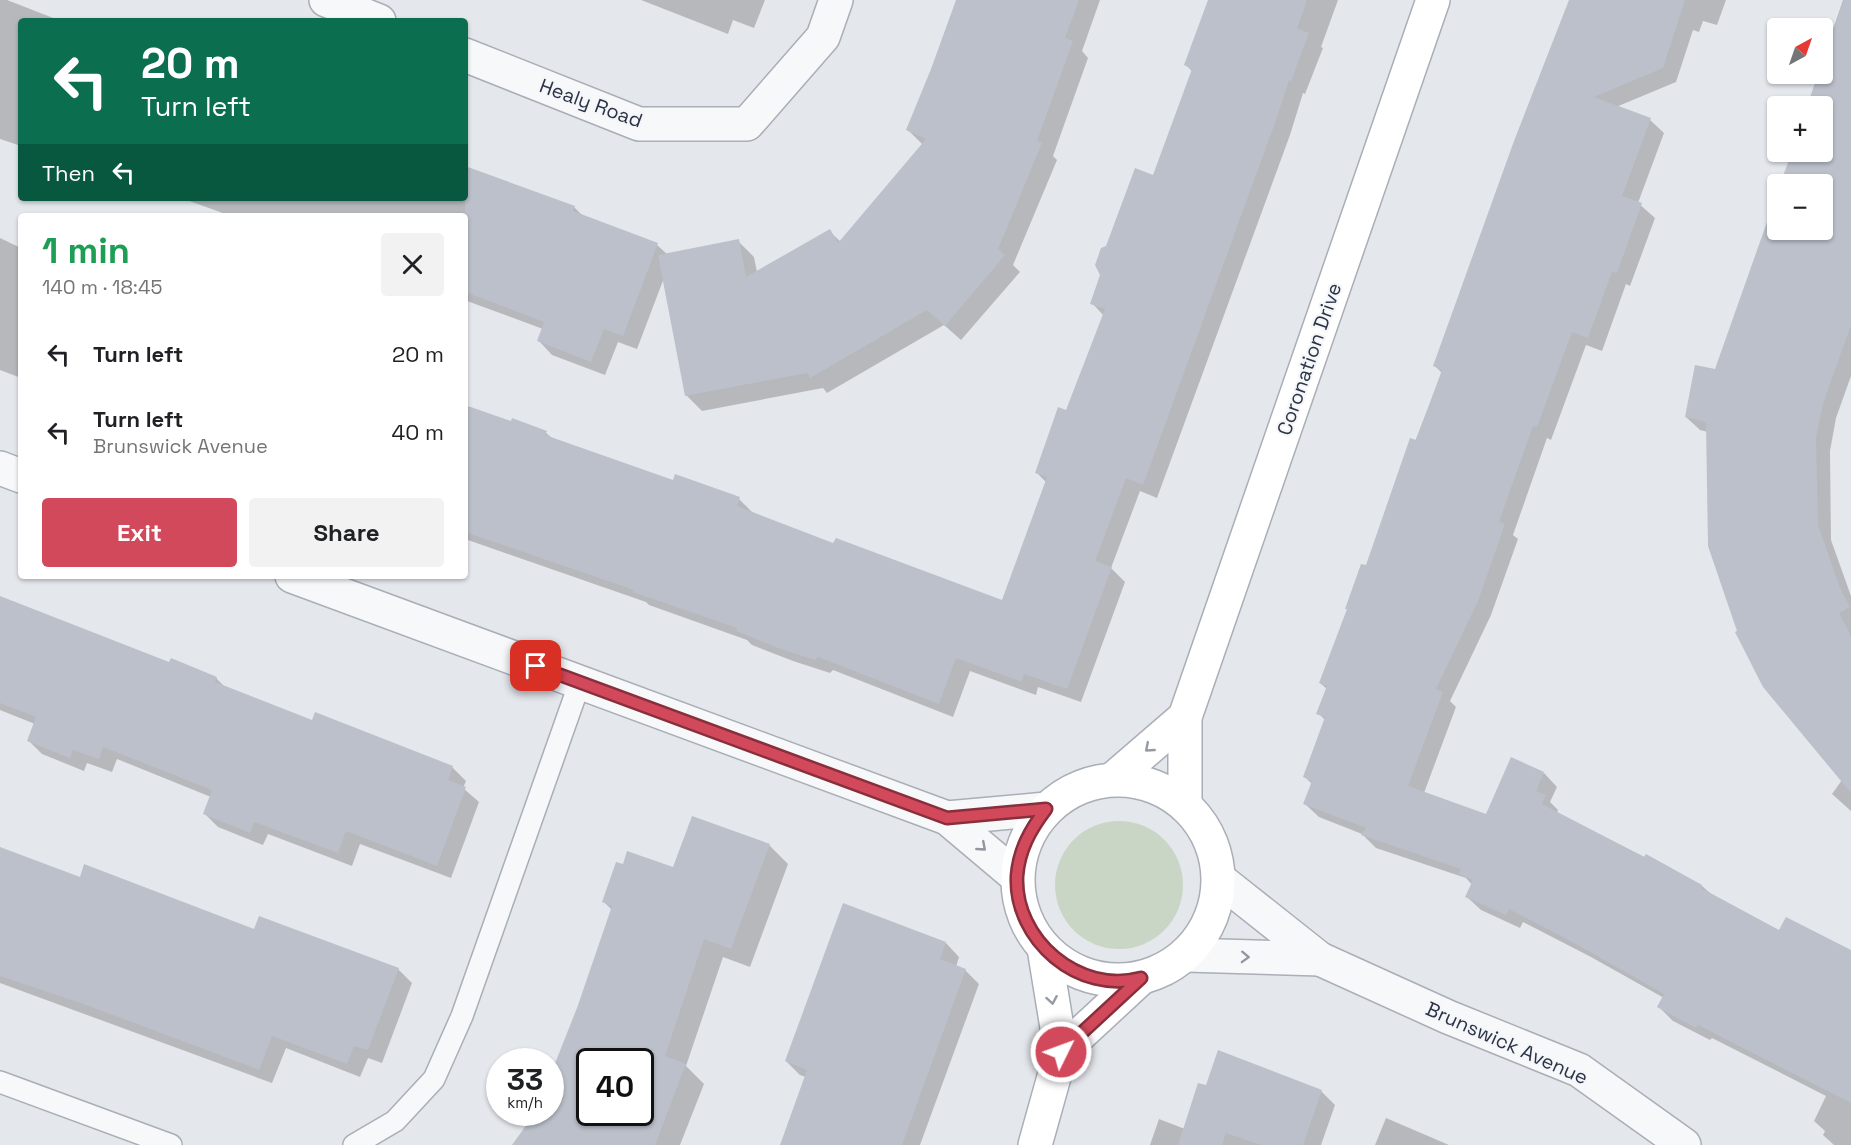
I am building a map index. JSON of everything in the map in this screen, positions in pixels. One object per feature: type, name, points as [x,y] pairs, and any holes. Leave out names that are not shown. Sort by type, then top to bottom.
[{"type":"street","points":[[326,0],[371,18]]},
{"type":"street","name":"Healy Road","points":[[468,56],[639,124],[747,124],[824,37],[836,0]]},
{"type":"street","name":"Coronation Drive","points":[[1185,805],[1185,717],[1433,0]]},
{"type":"street","points":[[0,468],[18,475]]},
{"type":"street","points":[[300,579],[947,818],[1017,877]]},
{"type":"street","points":[[1113,779],[1185,717]]},
{"type":"street","points":[[1113,779],[1138,781],[1162,789],[1185,805],[1204,826],[1215,852],[1219,879],[1215,908],[1204,933],[1186,955],[1164,970],[1141,978],[1113,981],[1087,977],[1064,965],[1044,948],[1028,927],[1020,903],[1017,877],[1021,852],[1030,829],[1046,809],[1066,794],[1088,784],[1113,779]]},
{"type":"street","points":[[947,818],[1046,809]]},
{"type":"street","name":"Brunswick Avenue","points":[[1219,879],[1320,959],[1448,1017],[1579,1070],[1684,1145]]},
{"type":"street","points":[[1035,1145],[1061,1052],[1044,948]]},
{"type":"street","name":"Brunswick Avenue","points":[[1186,955],[1320,959]]},
{"type":"street","points":[[1061,1052],[1141,978]]},
{"type":"lane","points":[[354,1145],[395,1121],[434,1078],[462,1016],[580,682]]},
{"type":"lane","points":[[0,1082],[171,1145]]},
{"type":"green space","points":[[1119,821],[1144,826],[1164,840],[1178,860],[1183,885],[1178,910],[1164,930],[1144,944],[1119,949],[1094,944],[1074,930],[1060,910],[1055,885],[1060,860],[1074,840],[1094,826]]},
{"type":"building","points":[[956,0],[1079,0],[1065,38],[1073,41],[1037,141],[1042,143],[998,249],[1005,255],[945,326],[927,310],[810,378],[807,373],[685,396],[658,255],[739,239],[746,277],[830,229],[838,243],[926,139],[906,130]]},
{"type":"building","points":[[1208,0],[1307,0],[1297,28],[1309,33],[1291,81],[1289,80],[1143,485],[1126,478],[1095,561],[1112,567],[1067,689],[1024,674],[1022,682],[956,658],[939,704],[818,657],[815,660],[778,648],[736,631],[737,628],[633,592],[634,590],[468,533],[468,406],[511,421],[512,418],[547,431],[545,435],[673,480],[675,474],[740,497],[737,506],[833,543],[836,538],[1002,600],[1047,477],[1035,473],[1058,407],[1066,410],[1105,309],[1090,304],[1100,275],[1095,265],[1101,248],[1106,246],[1135,168],[1153,175],[1192,69],[1184,65]]},
{"type":"building","points":[[1569,0],[1685,0],[1663,68],[1594,97],[1651,118],[1622,196],[1642,203],[1617,273],[1612,272],[1588,338],[1572,332],[1537,427],[1533,426],[1499,522],[1505,524],[1478,601],[1436,689],[1443,692],[1408,786],[1486,814],[1511,757],[1544,772],[1536,791],[1546,795],[1542,804],[1644,857],[1646,854],[1702,885],[1701,888],[1779,930],[1786,917],[1851,950],[1851,1103],[1698,1025],[1696,1028],[1657,1007],[1664,994],[1576,944],[1509,909],[1506,915],[1465,897],[1473,880],[1459,874],[1461,869],[1361,835],[1366,828],[1303,804],[1312,781],[1303,777],[1325,717],[1316,714],[1327,686],[1319,683],[1361,564],[1366,565],[1410,438],[1416,440],[1442,370],[1433,366],[1514,141]]},
{"type":"building","points":[[1844,0],[1851,0],[1851,325],[1823,404],[1816,437],[1818,525],[1840,588],[1850,607],[1839,613],[1851,636],[1851,793],[1763,687],[1735,632],[1737,631],[1708,546],[1706,422],[1685,417],[1695,365],[1715,369],[1767,222],[1767,240],[1833,240],[1833,174],[1784,174],[1788,162],[1833,162],[1833,96],[1810,96],[1815,84],[1833,84],[1833,30]]},
{"type":"building","points":[[468,167],[575,206],[573,211],[658,243],[623,336],[604,329],[591,362],[537,341],[544,322],[468,293],[468,213],[465,213],[465,201],[468,201]]},
{"type":"building","points":[[0,596],[169,662],[171,658],[217,677],[215,682],[312,720],[315,712],[453,766],[448,780],[466,787],[437,866],[346,831],[338,853],[254,822],[250,833],[203,814],[212,790],[103,747],[99,759],[73,750],[70,758],[27,741],[36,717],[0,703]]},
{"type":"building","points":[[692,816],[770,844],[731,949],[704,939],[665,1056],[686,1064],[655,1145],[512,1145],[526,1126],[564,1126],[564,1048],[561,1048],[612,906],[602,902],[616,862],[623,864],[627,851],[673,867]]},
{"type":"building","points":[[0,847],[80,877],[84,864],[254,929],[259,916],[399,968],[368,1050],[354,1046],[347,1064],[272,1036],[259,1070],[86,1005],[0,976]]},
{"type":"building","points":[[843,903],[946,942],[940,959],[966,969],[902,1145],[780,1145],[807,1070],[785,1061]]},
{"type":"building","points":[[1218,1050],[1322,1090],[1303,1145],[1261,1145],[1226,1133],[1222,1145],[1178,1145],[1198,1083],[1206,1085]]},
{"type":"route","points":[[536,666],[947,818],[1046,809],[1030,829],[1021,852],[1017,877],[1020,903],[1028,927],[1044,948],[1064,965],[1087,977],[1113,981],[1141,978],[1061,1052]]}]
